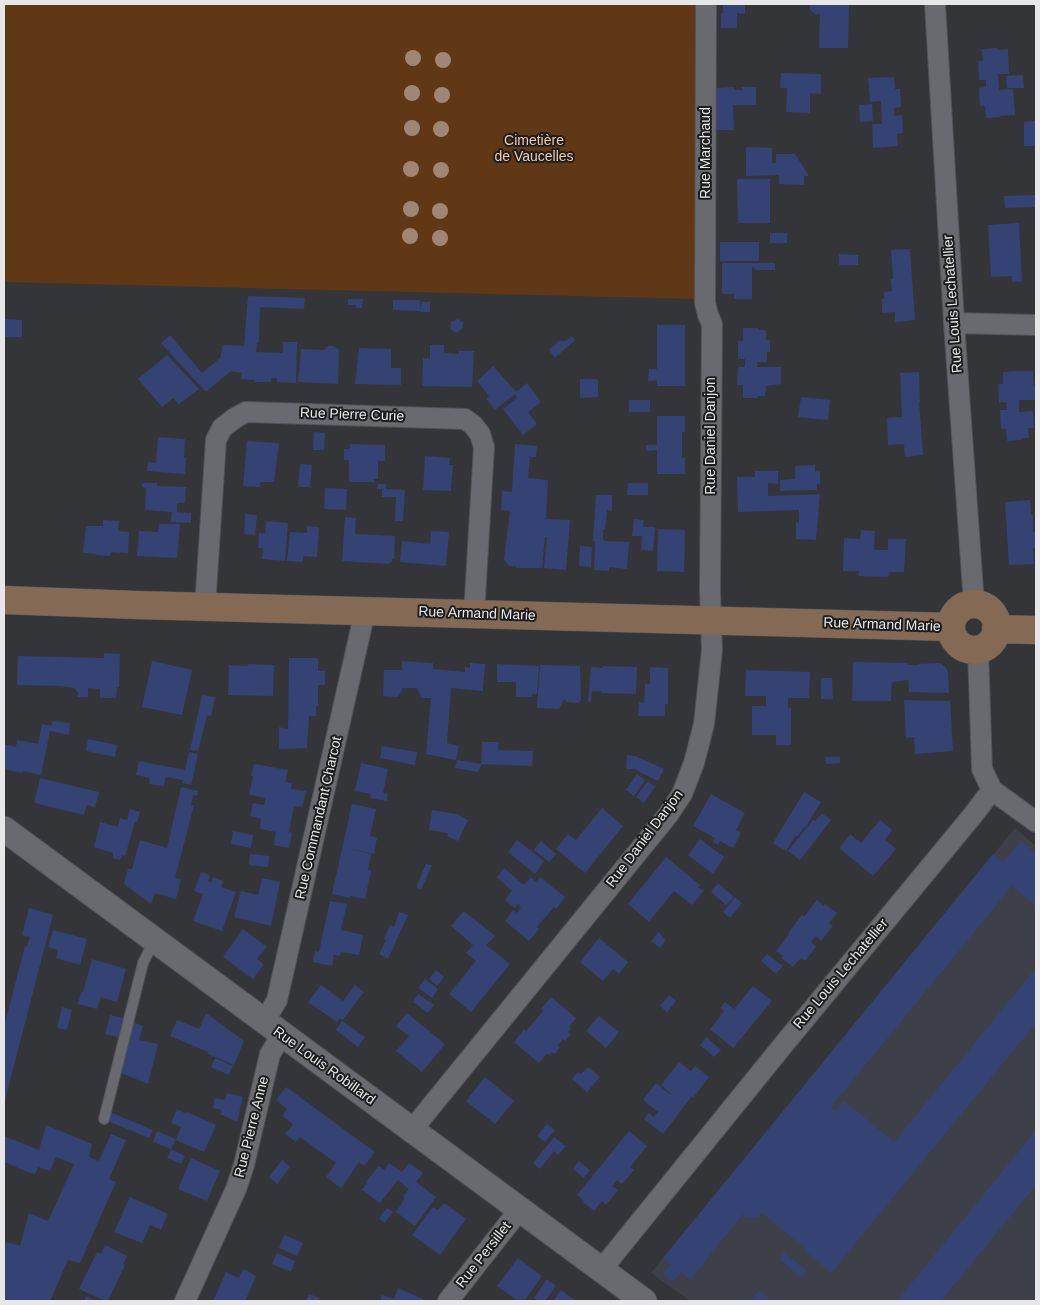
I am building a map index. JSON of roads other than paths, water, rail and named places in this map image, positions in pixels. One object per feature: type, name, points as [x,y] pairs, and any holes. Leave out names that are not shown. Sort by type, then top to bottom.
[{"type":"main road","name":"Rue Armand Marie","points":[[4,600],[951,627]]},
{"type":"main road","points":[[974,604],[982,606],[992,613],[996,623],[995,634],[991,642],[987,646],[978,649],[966,648],[960,645],[954,639],[951,627],[956,613],[966,606],[974,604]]},
{"type":"main road","points":[[996,629],[1036,630]]},
{"type":"street","name":"Rue Marchaud","points":[[706,4],[706,303]]},
{"type":"street","name":"Rue Louis Lechatellier","points":[[935,4],[954,323],[974,604]]},
{"type":"street","name":"Rue Daniel Danjon","points":[[411,1131],[668,815],[682,794],[694,763],[704,724],[712,650],[712,324],[706,303]]},
{"type":"street","points":[[954,323],[1036,324]]},
{"type":"street","name":"Rue Pierre Curie","points":[[205,607],[216,440],[222,428],[235,418],[246,412],[256,412],[465,419],[473,425],[480,434],[484,446],[474,614]]},
{"type":"street","name":"Rue Commandant Charcot","points":[[273,1028],[277,1000],[365,611]]},
{"type":"street","points":[[978,649],[982,769],[992,790],[1036,822]]},
{"type":"street","name":"Rue Louis Lechatellier","points":[[601,1270],[992,790]]},
{"type":"street","name":"Rue Louis Robillard","points":[[4,829],[644,1301]]},
{"type":"street","name":"Rue Pierre Anne","points":[[185,1301],[236,1188],[244,1165],[270,1054],[273,1028]]},
{"type":"street","name":"Rue Persillet","points":[[448,1301],[520,1209]]},
{"type":"lane","points":[[104,1119],[143,963],[154,941]]},
{"type":"park label","name":"Cimetière de Vaucelles","points":[[534,150]]}]
